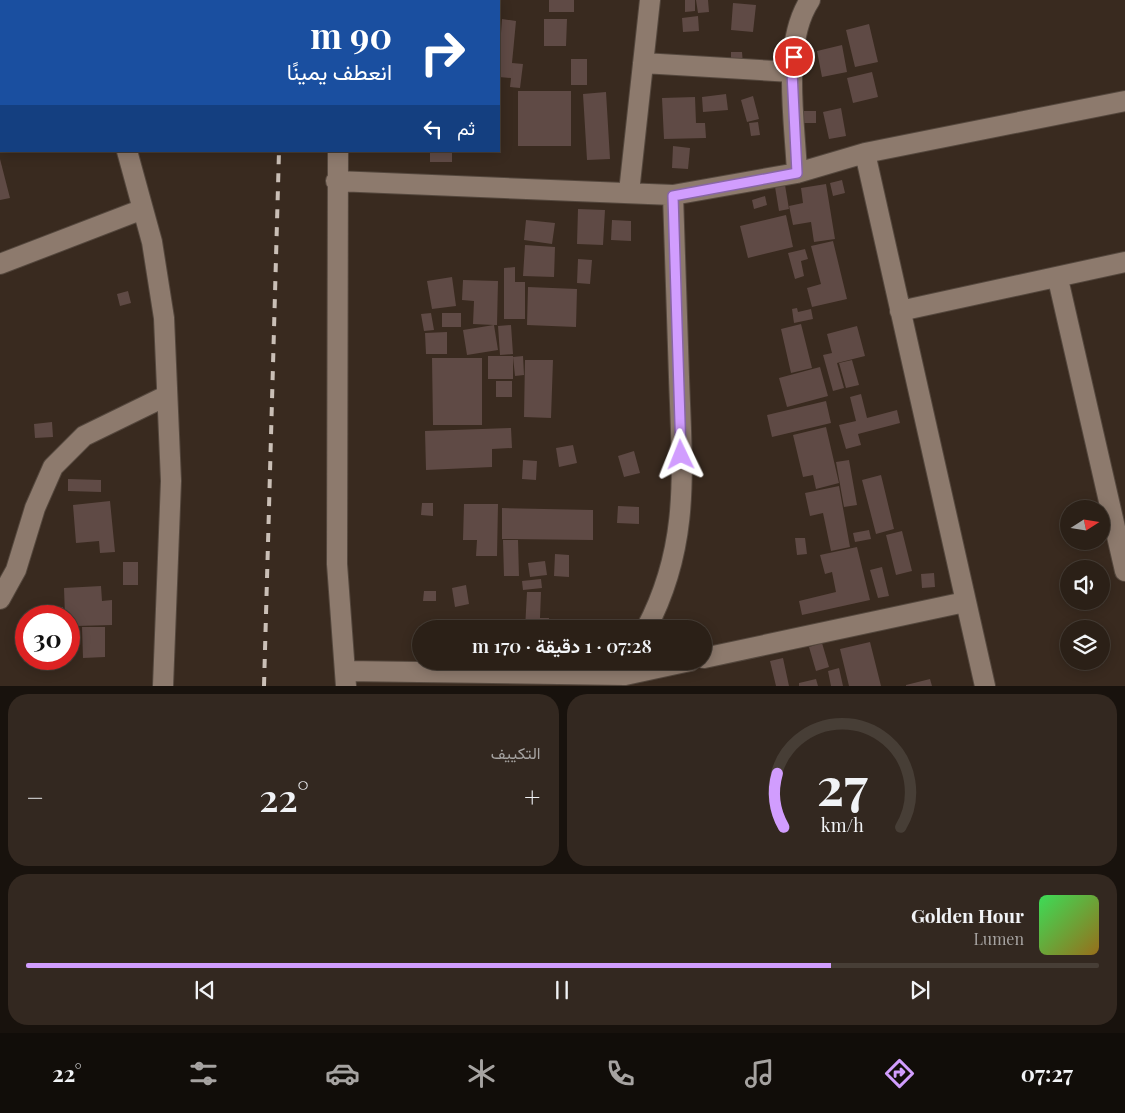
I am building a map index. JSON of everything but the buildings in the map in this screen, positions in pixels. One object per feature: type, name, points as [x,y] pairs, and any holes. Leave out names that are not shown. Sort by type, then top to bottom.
[{"type":"street","points":[[629,192],[650,0]]},
{"type":"street","points":[[797,173],[792,72],[797,27],[802,12],[810,0]]},
{"type":"street","points":[[643,64],[792,72]]},
{"type":"street","points":[[336,181],[629,192],[673,196],[797,173],[865,153],[1125,102]]},
{"type":"street","points":[[127,152],[152,242],[164,318],[171,520],[163,686]]},
{"type":"street","points":[[338,152],[336,181],[337,564],[345,678],[627,674],[646,670]]},
{"type":"street","points":[[865,153],[985,686]]},
{"type":"street","points":[[651,620],[676,554],[683,495],[673,196]]},
{"type":"street","points":[[0,264],[143,209]]},
{"type":"street","points":[[900,311],[1058,279],[1125,262]]},
{"type":"street","points":[[1058,279],[1125,571]]},
{"type":"street","points":[[0,598],[16,570],[35,508],[53,467],[84,436],[166,396]]},
{"type":"street","points":[[712,656],[965,602]]},
{"type":"railway","points":[[264,686],[279,152]]},
{"type":"route","points":[[681,455],[673,196],[797,173],[792,72],[794,57]]}]
